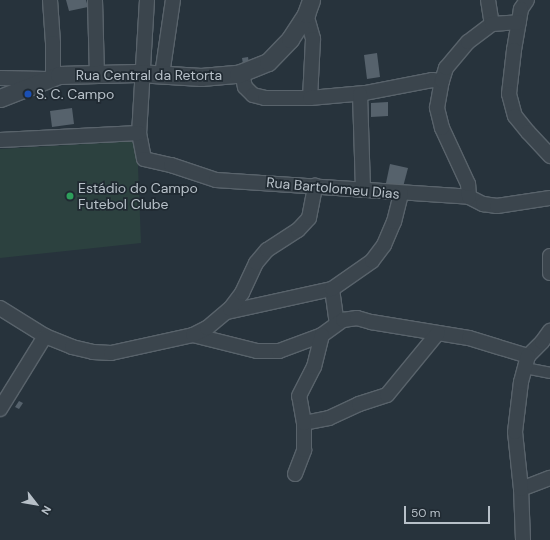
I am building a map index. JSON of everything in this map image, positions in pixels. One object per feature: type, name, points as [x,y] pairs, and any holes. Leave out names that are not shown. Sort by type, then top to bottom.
[{"type":"street","points":[[50,0],[53,43],[51,78]]},
{"type":"street","points":[[95,0],[97,74]]},
{"type":"street","points":[[0,140],[139,133],[147,0]]},
{"type":"street","points":[[162,75],[173,0]]},
{"type":"street","points":[[488,0],[492,24]]},
{"type":"street","points":[[527,0],[521,9],[509,94],[515,116],[550,156]]},
{"type":"street","points":[[308,7],[313,39],[310,98]]},
{"type":"street","name":"Rua Central da Retorta","points":[[0,98],[59,75],[142,74],[201,77],[242,72],[268,62],[290,38],[308,7]]},
{"type":"street","points":[[469,197],[468,184],[442,128],[437,108],[446,68],[468,42],[492,24],[519,22]]},
{"type":"street","points":[[242,72],[245,87],[253,95],[265,98],[310,98],[360,94],[432,80],[442,82]]},
{"type":"street","name":"Rua Central da Retorta","points":[[0,78],[51,78]]},
{"type":"street","points":[[360,94],[363,190]]},
{"type":"street","name":"Rua Bartolomeu Dias","points":[[139,133],[144,159],[171,165],[216,180],[315,186],[401,194],[469,197],[483,204],[497,206],[550,198]]},
{"type":"street","points":[[0,308],[45,336],[79,349],[93,352],[111,353],[193,334],[207,328],[227,312],[242,293],[256,263],[267,250],[298,230],[309,218],[315,186]]},
{"type":"street","points":[[227,312],[332,289],[372,261],[384,245],[394,222],[401,194]]},
{"type":"street","points":[[550,256],[550,273]]},
{"type":"street","points":[[332,289],[337,324]]},
{"type":"street","points":[[193,334],[257,351],[278,351],[322,335],[343,320],[357,318],[371,322],[469,338],[550,373]]},
{"type":"street","points":[[523,540],[521,489],[515,432],[521,382],[527,362],[550,331]]},
{"type":"street","points":[[304,423],[329,418],[359,404],[387,395],[438,333]]},
{"type":"street","points":[[295,474],[304,450],[304,423],[299,396],[314,367],[322,335]]},
{"type":"street","points":[[0,409],[45,336]]},
{"type":"street","points":[[521,489],[550,478]]},
{"type":"green space","name":"Estádio do Campo Futebol Clube","points":[[137,141],[141,243],[0,258],[0,149]]},
{"type":"building","points":[[66,0],[86,0],[88,7],[69,11]]},
{"type":"building","points":[[377,53],[380,77],[367,79],[364,55]]},
{"type":"building","points":[[248,57],[249,63],[243,64],[242,58]]},
{"type":"building","points":[[388,102],[388,116],[371,117],[371,103]]},
{"type":"building","points":[[72,108],[74,124],[52,127],[50,111]]},
{"type":"building","points":[[390,164],[408,168],[403,187],[386,183]]},
{"type":"building","points":[[19,401],[23,403],[19,409],[15,407]]},
{"type":"place","name":"S. C. Campo","points":[[28,94]]},
{"type":"place","name":"Estádio do Campo Futebol Clube","points":[[70,196]]}]
